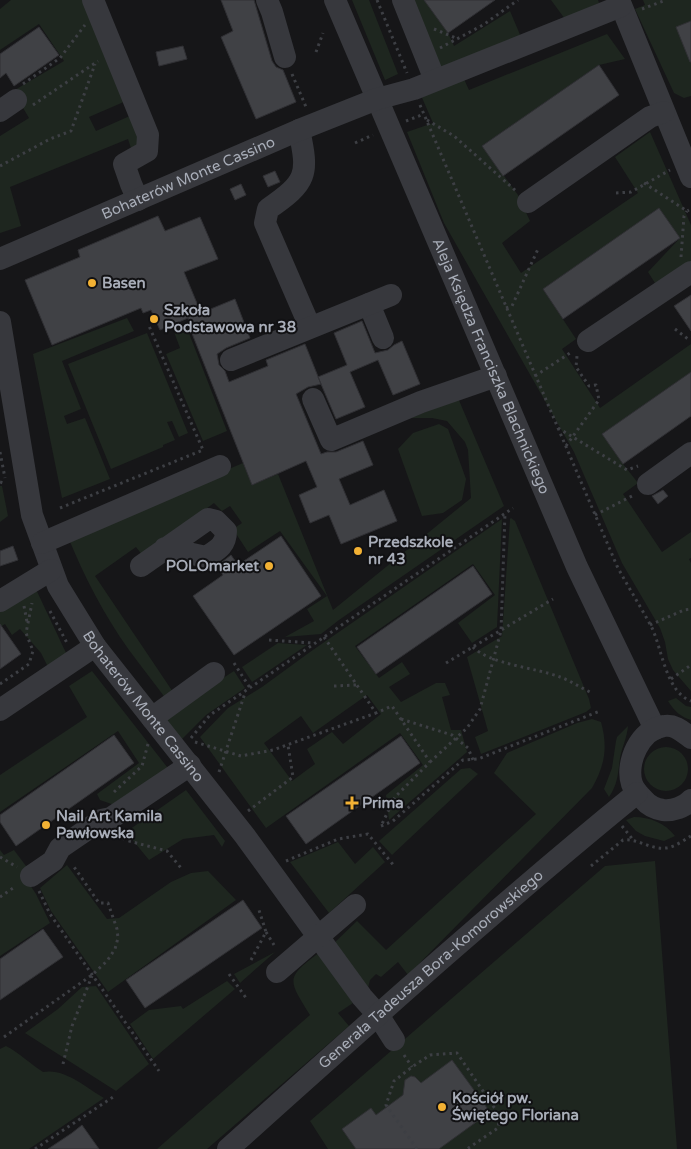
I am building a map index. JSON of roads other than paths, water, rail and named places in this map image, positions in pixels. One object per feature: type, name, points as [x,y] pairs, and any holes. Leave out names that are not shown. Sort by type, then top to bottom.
[{"type":"street","points":[[93,0],[106,50],[148,135],[147,151],[124,164],[130,184],[138,200]]},
{"type":"street","points":[[268,0],[285,57]]},
{"type":"street","name":"Aleja Księdza Franciszka Blachnickiego","points":[[335,0],[577,567],[655,729]]},
{"type":"street","points":[[403,0],[436,80]]},
{"type":"street","points":[[622,7],[664,112],[681,173]]},
{"type":"street","name":"Bohaterów Monte Cassino","points":[[0,259],[138,200],[304,121],[414,89],[622,7]]},
{"type":"street","points":[[528,202],[650,117],[664,112]]},
{"type":"street","points":[[304,121],[305,171],[300,182],[268,209],[265,223],[310,327]]},
{"type":"street","points":[[588,341],[685,276]]},
{"type":"street","points":[[231,360],[391,295]]},
{"type":"street","points":[[369,304],[383,338]]},
{"type":"street","name":"Bohaterów Monte Cassino","points":[[0,322],[2,345],[32,515],[58,586],[95,646],[150,728],[190,765],[362,997],[378,1015],[394,1040]]},
{"type":"street","points":[[313,399],[331,440],[421,402],[496,376]]},
{"type":"street","points":[[646,474],[691,453]]},
{"type":"street","points":[[42,543],[220,466]]},
{"type":"street","points":[[141,566],[165,548]]},
{"type":"street","points":[[0,601],[52,570]]},
{"type":"street","points":[[0,710],[95,646]]},
{"type":"street","points":[[150,728],[224,668]]},
{"type":"street","points":[[690,807],[662,810],[646,802],[632,785],[630,776],[633,755],[644,736],[655,729],[664,726],[674,726],[691,738]]},
{"type":"street","points":[[32,876],[53,861],[60,848],[101,820],[111,818],[190,765]]},
{"type":"street","name":"Generała Tadeusza Bora-Komorowskiego","points":[[228,1149],[559,857],[638,793]]},
{"type":"street","points":[[277,972],[355,905]]},
{"type":"place","name":"Basen","points":[[92,283]]},
{"type":"place","name":"Szkoła Podstawowa nr 38","points":[[154,319]]},
{"type":"place","name":"Przedszkole nr 43","points":[[358,551]]},
{"type":"place","name":"POLOmarket","points":[[269,566]]},
{"type":"place","name":"Prima","points":[[352,803]]},
{"type":"place","name":"Nail Art Kamila Pawłowska","points":[[46,825]]},
{"type":"place","name":"Kościół pw. Świętego Floriana","points":[[442,1107]]}]
